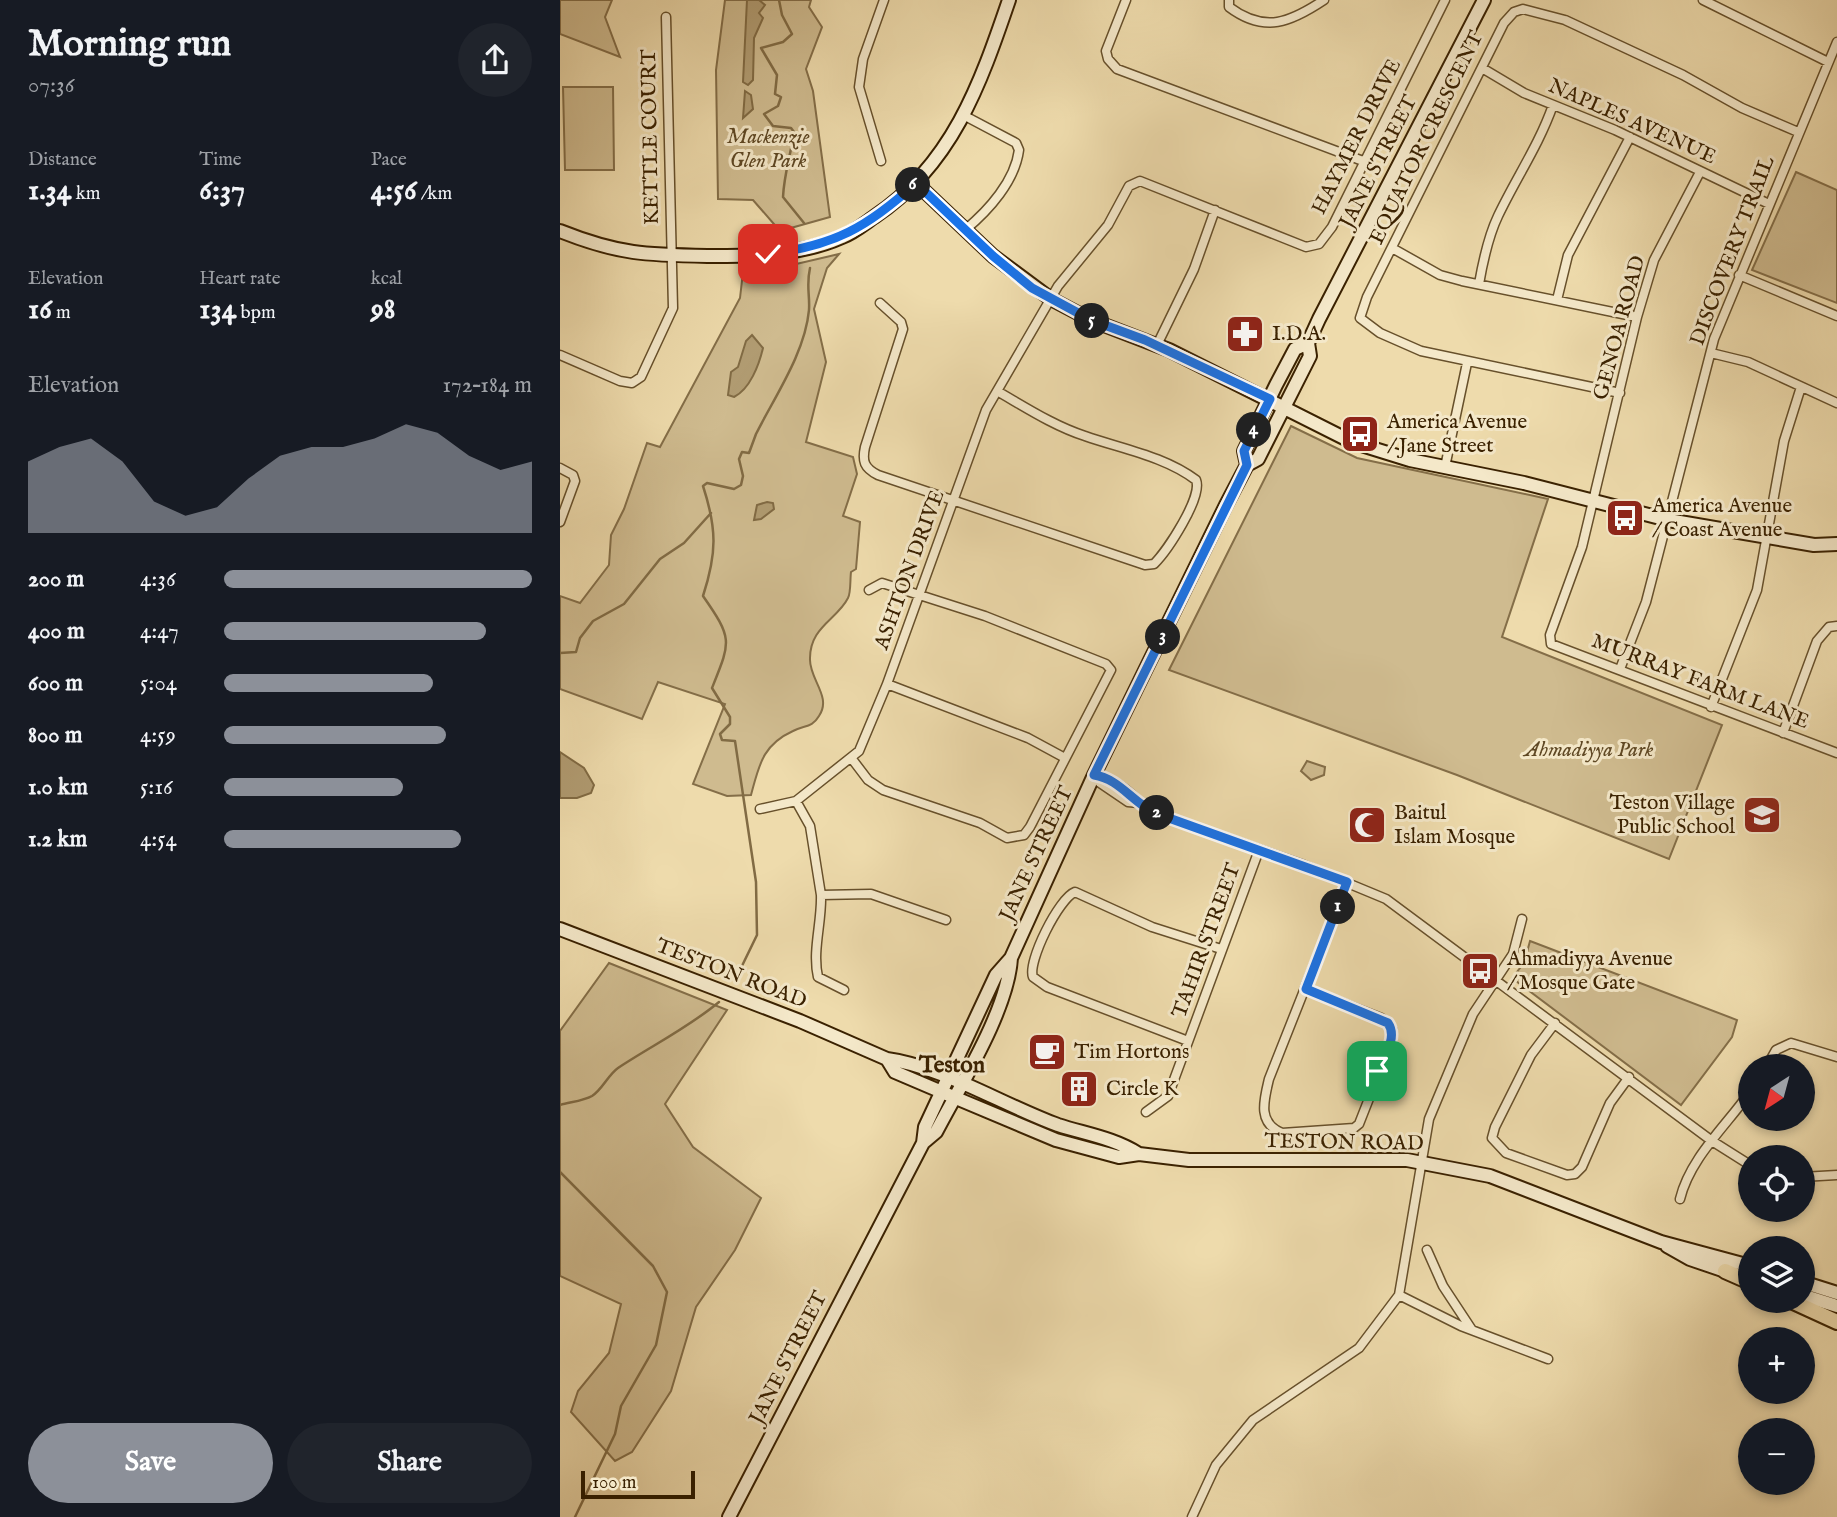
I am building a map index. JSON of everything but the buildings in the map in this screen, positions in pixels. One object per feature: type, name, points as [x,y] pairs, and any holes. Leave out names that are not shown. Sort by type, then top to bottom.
[{"type":"highway","points":[[1725,1271],[1738,1276]]},
{"type":"highway","points":[[1815,1312],[1837,1322]]},
{"type":"main road","points":[[560,231],[612,250],[671,257],[757,255],[817,246],[844,237],[889,206],[933,165],[965,116],[1009,0]]},
{"type":"main road","name":"JANE STREET","points":[[729,1517],[923,1143],[925,1127],[948,1094],[1009,982],[1010,958],[1094,775],[1247,465],[1258,459],[1310,356],[1308,343],[1484,0]]},
{"type":"main road","points":[[916,183],[1010,271],[1051,299],[1091,320],[1157,345],[1352,442],[1399,457],[1592,499],[1668,520],[1814,545],[1837,544]]},
{"type":"main road","name":"JANE STREET","points":[[1247,465],[1244,451],[1295,349],[1308,343]]},
{"type":"main road","name":"TESTON ROAD","points":[[560,929],[800,1021],[887,1059],[902,1061],[1058,1124],[1122,1143],[1139,1154]]},
{"type":"main road","name":"TESTON ROAD","points":[[887,1059],[895,1072],[1056,1140],[1119,1157],[1139,1154],[1189,1160],[1423,1163],[1490,1176],[1661,1242],[1738,1263]]},
{"type":"main road","name":"TESTON ROAD","points":[[1661,1242],[1690,1259],[1725,1271]]},
{"type":"main road","points":[[1815,1286],[1837,1293]]},
{"type":"main road","points":[[1815,1299],[1837,1306]]},
{"type":"street","points":[[881,161],[859,87],[863,59],[884,0]]},
{"type":"street","points":[[1126,0],[1106,51],[1108,59],[1117,69],[1363,161]]},
{"type":"street","points":[[1229,0],[1230,7],[1242,17],[1277,23],[1300,17],[1324,0]]},
{"type":"street","name":"HAYMER DRIVE","points":[[1051,299],[1081,255],[1108,225],[1122,195],[1133,183],[1140,181],[1306,247],[1313,247],[1325,238],[1446,0]]},
{"type":"street","points":[[1703,0],[1828,62]]},
{"type":"street","name":"EQUATOR CRESCENT","points":[[1620,393],[1468,363],[1405,345],[1380,333],[1360,318],[1392,248],[1509,17],[1523,9],[1539,11],[1590,31],[1683,75],[1742,108],[1798,132]]},
{"type":"street","name":"KETTLE COURT","points":[[560,355],[627,384],[641,377],[673,308],[666,17]]},
{"type":"street","name":"DISCOVERY TRAIL","points":[[1620,669],[1646,602],[1711,353],[1739,275],[1837,42]]},
{"type":"street","name":"NAPLES AVENUE","points":[[1482,68],[1506,84],[1630,136],[1769,204]]},
{"type":"street","points":[[1479,284],[1482,262],[1497,217],[1537,147],[1553,105]]},
{"type":"street","points":[[965,116],[1016,143],[1019,149],[1000,193],[985,214],[965,230]]},
{"type":"street","points":[[1557,300],[1568,255],[1630,136]]},
{"type":"street","name":"GENOA ROAD","points":[[1551,644],[1550,635],[1582,547],[1637,317],[1654,260],[1700,172]]},
{"type":"street","points":[[1157,345],[1194,269],[1215,210]]},
{"type":"street","points":[[1392,248],[1440,275],[1637,317]]},
{"type":"street","points":[[1739,275],[1837,316]]},
{"type":"street","name":"ASHTON DRIVE","points":[[760,809],[796,801],[859,751],[887,684],[979,427],[1051,299]]},
{"type":"street","points":[[880,303],[901,322],[903,329],[865,447],[864,464],[878,475],[1145,565],[1154,564],[1165,554],[1196,494],[1196,480],[1182,469],[1065,429],[997,391]]},
{"type":"street","points":[[1711,353],[1748,362],[1837,403]]},
{"type":"street","points":[[1445,467],[1468,363]]},
{"type":"street","points":[[1711,707],[1756,590],[1784,441],[1801,387]]},
{"type":"street","points":[[560,468],[573,475],[575,481],[560,522]]},
{"type":"street","points":[[852,759],[868,780],[883,790],[980,823],[1014,839],[1024,835],[1030,827],[1111,670],[1106,664],[985,616],[883,583],[869,590]]},
{"type":"street","points":[[1783,733],[1817,641],[1829,627],[1837,626]]},
{"type":"street","name":"MURRAY FARM LANE","points":[[1551,644],[1837,753]]},
{"type":"street","points":[[887,684],[1028,738],[1065,758]]},
{"type":"street","points":[[1094,775],[1100,783],[1128,802],[1139,803],[1166,817],[1387,899],[1712,1141],[1738,1157]]},
{"type":"street","points":[[796,801],[810,826],[821,895],[822,921],[815,963],[818,977],[844,990]]},
{"type":"street","name":"TAHIR STREET","points":[[1146,1112],[1168,1096],[1259,850]]},
{"type":"street","points":[[1306,989],[1381,1018],[1392,1029],[1392,1040],[1377,1071],[1359,1124],[1354,1129],[1282,1133],[1265,1121],[1264,1103],[1269,1079],[1347,882]]},
{"type":"street","points":[[1188,1041],[1047,987],[1033,977],[1033,965],[1054,915],[1069,894],[1075,892],[1152,927],[1221,949]]},
{"type":"street","points":[[821,895],[871,894],[946,920]]},
{"type":"street","points":[[1192,1517],[1216,1465],[1254,1420],[1359,1348],[1399,1295],[1429,1119],[1473,1014],[1513,954],[1522,919]]},
{"type":"street","points":[[1555,1023],[1531,1055],[1494,1127],[1492,1138],[1506,1153],[1567,1175],[1575,1174],[1582,1167],[1610,1103],[1629,1077]]},
{"type":"street","points":[[1774,1054],[1776,1050],[1791,1043],[1837,1057]]},
{"type":"street","points":[[1680,1199],[1684,1184],[1738,1107]]},
{"type":"street","points":[[1815,1176],[1837,1175]]},
{"type":"street","points":[[1427,1250],[1444,1286],[1472,1331]]},
{"type":"street","points":[[1399,1295],[1472,1331],[1548,1359]]},
{"type":"green space","points":[[560,0],[612,0],[605,17],[620,57],[560,34]]},
{"type":"green space","name":"Mackenzie Glen Park","points":[[725,0],[811,0],[809,7],[822,27],[806,69],[813,91],[830,217],[780,231],[753,200],[718,199],[716,70]]},
{"type":"green space","points":[[563,87],[613,87],[614,170],[565,170]]},
{"type":"green space","points":[[1796,172],[1837,190],[1837,303],[1752,270]]},
{"type":"green space","points":[[839,254],[827,268],[814,309],[826,362],[806,442],[853,457],[857,474],[843,516],[860,522],[856,569],[851,572],[848,598],[819,632],[811,649],[811,667],[823,702],[819,716],[811,724],[774,743],[763,757],[751,795],[727,796],[693,784],[725,704],[658,682],[642,719],[560,689],[560,596],[580,603],[609,565],[611,535],[624,509],[647,443],[660,447],[740,298],[743,272],[779,268]]},
{"type":"green space","name":"Ahmadiyya Park","points":[[1291,426],[1357,458],[1548,499],[1502,637],[1722,725],[1669,859],[1457,775],[1169,670]]},
{"type":"green space","points":[[1307,761],[1325,767],[1324,775],[1311,780],[1301,771]]},
{"type":"green space","points":[[1530,941],[1737,1020],[1732,1037],[1681,1105],[1512,978],[1524,963]]},
{"type":"green space","points":[[609,963],[727,1010],[665,1104],[693,1147],[761,1198],[735,1250],[696,1307],[671,1391],[632,1452],[615,1461],[571,1412],[578,1391],[609,1353],[621,1304],[560,1276],[560,1031]]},
{"type":"shaded area","points":[[747,0],[759,0],[765,5],[759,13],[763,18],[754,38],[753,80],[748,85],[743,82]]},
{"type":"shaded area","points":[[745,91],[751,95],[753,109],[743,118]]},
{"type":"shaded area","points":[[752,335],[763,348],[756,369],[740,393],[734,397],[728,395],[731,372],[738,367],[746,341]]},
{"type":"shaded area","points":[[773,503],[774,509],[761,519],[754,520],[757,505]]},
{"type":"shaded area","points":[[560,752],[584,768],[594,785],[591,793],[577,798],[560,798]]},
{"type":"waterway","points":[[779,0],[782,15],[792,34],[783,42],[761,48],[777,75],[775,94],[781,97],[778,106],[764,114],[773,126],[791,128],[794,132],[783,197],[804,223]]},
{"type":"waterway","points":[[740,970],[757,935],[756,882],[735,741],[722,740],[720,734],[730,724],[730,717],[712,688],[723,660],[726,640],[720,622],[703,596],[711,567],[714,541],[711,515],[703,486],[707,483],[734,489],[741,485],[743,476],[739,459],[742,452],[749,453],[802,342],[809,310],[810,268]]},
{"type":"waterway","points":[[560,653],[576,652],[580,638],[593,621],[624,604],[660,559],[684,543],[711,513]]},
{"type":"waterway","points":[[560,1105],[592,1096],[618,1068],[682,1029],[719,1002]]},
{"type":"waterway","points":[[560,1172],[653,1266],[667,1292],[656,1345],[621,1406],[615,1434],[575,1517]]},
{"type":"place","name":"I.D.A.","points":[[1245,334]]},
{"type":"place","name":"America Avenue / Jane Street","points":[[1360,434]]},
{"type":"place","name":"America Avenue / Coast Avenue","points":[[1625,518]]},
{"type":"place","name":"Teston Village Public School","points":[[1762,815]]},
{"type":"place","name":"Baitul Islam Mosque","points":[[1367,825]]},
{"type":"place","name":"Ahmadiyya Avenue / Mosque Gate","points":[[1480,971]]},
{"type":"place","name":"Tim Hortons","points":[[1047,1052]]},
{"type":"place","name":"Circle K","points":[[1079,1089]]},
{"type":"district","name":"Teston","points":[[952,1065]]},
{"type":"route","points":[[768,254],[817,246],[844,237],[897,200],[916,183],[993,256],[1032,288],[1091,320],[1169,350],[1270,399],[1244,451],[1247,465],[1094,775],[1104,776],[1133,795],[1139,803],[1166,817],[1347,882],[1306,989],[1388,1023],[1392,1029],[1392,1040],[1377,1071]]}]
